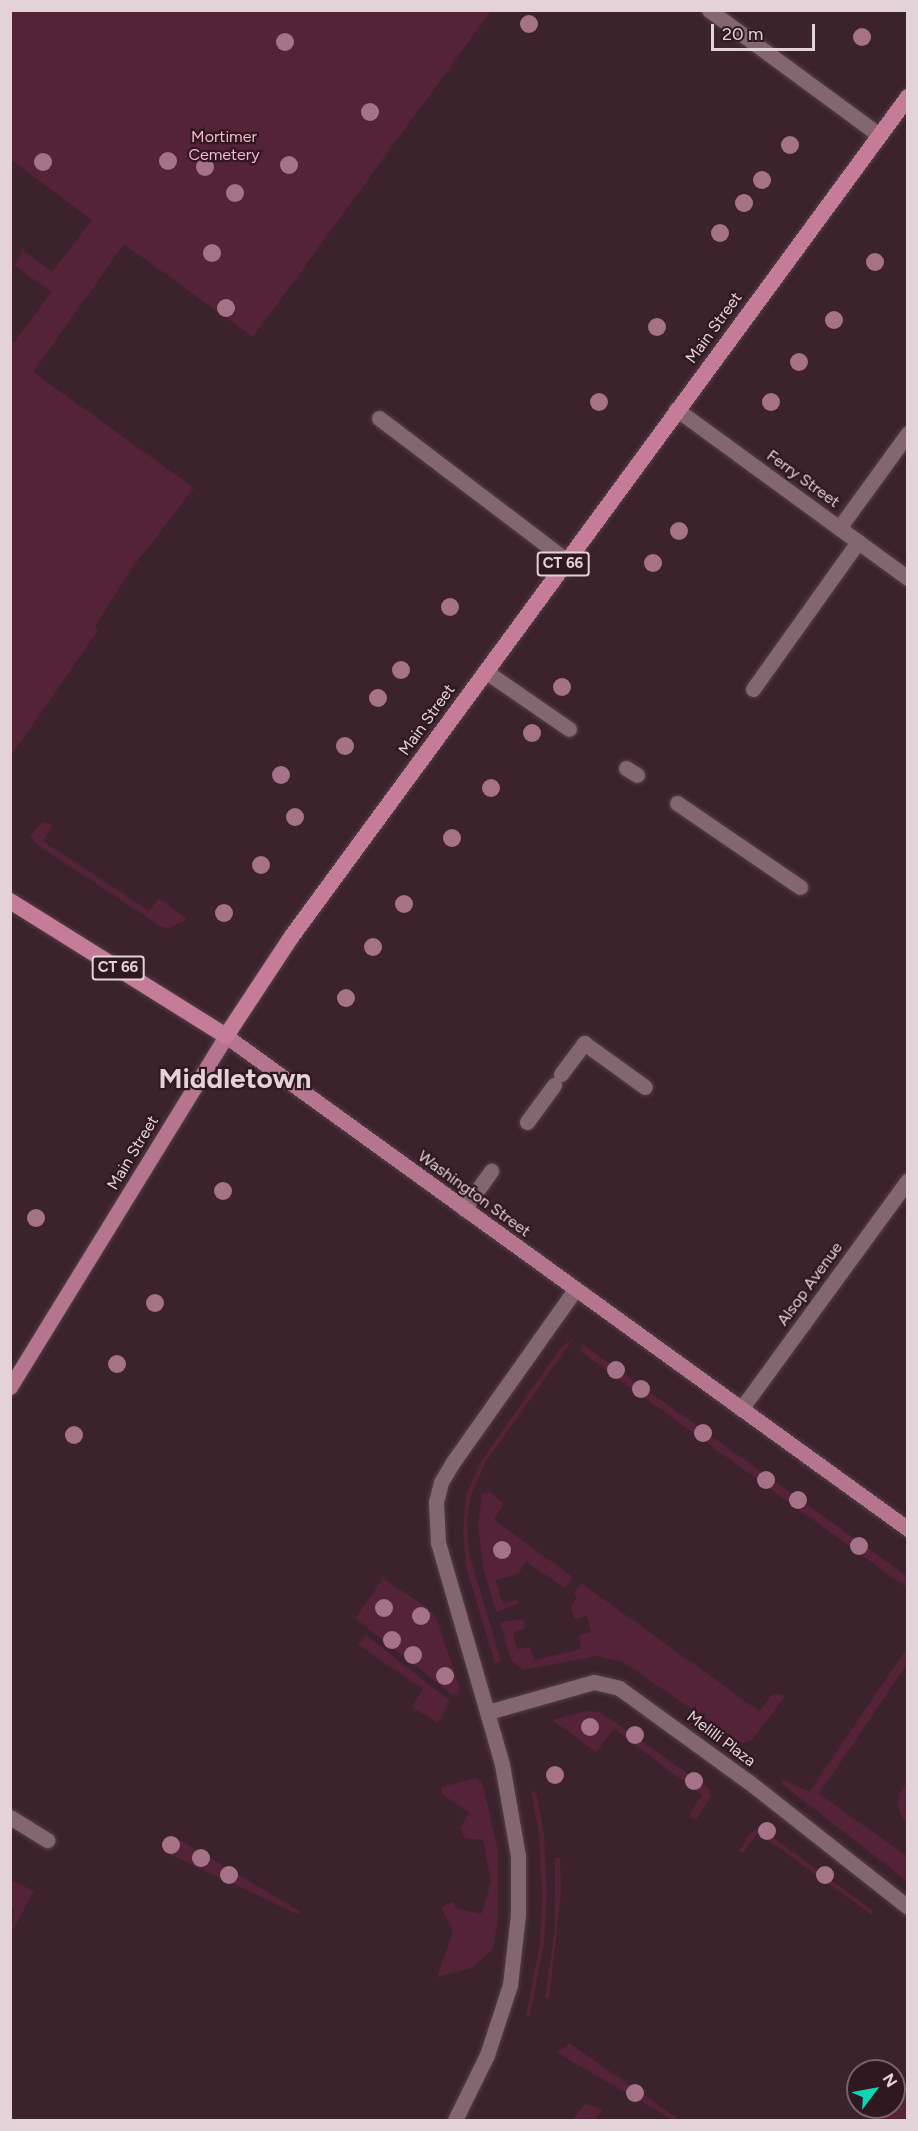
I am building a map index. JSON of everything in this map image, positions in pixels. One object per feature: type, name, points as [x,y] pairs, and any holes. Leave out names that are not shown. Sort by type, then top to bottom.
[{"type":"highway","name":"Main Street","points":[[226,1036],[292,936],[676,409],[908,97]]},
{"type":"highway","name":"Washington Street","points":[[10,901],[226,1036]]},
{"type":"main road","name":"Washington Street","points":[[226,1036],[908,1529]]},
{"type":"main road","name":"Main Street","points":[[10,1388],[226,1036]]},
{"type":"street","points":[[709,10],[879,135]]},
{"type":"street","name":"Ferry Street","points":[[676,409],[908,578]]},
{"type":"street","points":[[379,418],[566,560]]},
{"type":"street","points":[[839,528],[908,434]]},
{"type":"street","points":[[753,689],[858,542]]},
{"type":"street","points":[[485,671],[569,729]]},
{"type":"street","points":[[677,803],[800,887]]},
{"type":"street","points":[[527,1122],[584,1043],[645,1087]]},
{"type":"street","points":[[464,1209],[491,1171]]},
{"type":"street","name":"Alsop Avenue","points":[[741,1409],[908,1180]]},
{"type":"street","points":[[455,2121],[496,2030],[510,1985],[517,1941],[514,1827],[488,1712],[438,1542],[436,1502],[441,1482],[453,1462],[575,1290]]},
{"type":"street","name":"Melilli Plaza","points":[[488,1712],[594,1682],[619,1688],[749,1782],[908,1907]]},
{"type":"street","points":[[10,1816],[47,1840]]},
{"type":"green space","name":"Mortimer Cemetery","points":[[11,10],[491,11],[253,337],[124,244],[33,372],[194,488],[132,568],[95,626],[99,629],[11,756],[11,341],[14,343],[51,292],[14,265],[23,251],[52,272],[92,220],[11,160]]},
{"type":"green space","points":[[42,822],[53,825],[43,841],[149,911],[159,899],[187,919],[168,929],[160,926],[39,846],[30,837]]},
{"type":"green space","points":[[574,1338],[485,1463],[471,1496],[467,1519],[469,1553],[501,1661],[495,1663],[466,1567],[463,1533],[466,1494],[482,1460],[561,1347]]},
{"type":"green space","points":[[584,1345],[907,1576],[907,1588],[580,1351]]},
{"type":"green space","points":[[489,1492],[504,1504],[494,1520],[573,1577],[565,1588],[526,1562],[518,1574],[496,1580],[502,1603],[516,1600],[520,1603],[496,1612],[483,1567],[478,1526],[482,1494]]},
{"type":"green space","points":[[383,1579],[427,1607],[437,1619],[460,1689],[454,1696],[355,1618]]},
{"type":"green space","points":[[581,1583],[759,1711],[774,1693],[785,1696],[753,1739],[743,1744],[623,1662],[597,1656],[523,1670],[511,1660],[500,1622],[523,1619],[525,1628],[513,1633],[517,1649],[530,1647],[534,1660],[581,1649],[579,1635],[591,1632],[587,1616],[574,1619],[571,1607],[577,1597],[573,1594]]},
{"type":"green space","points":[[366,1635],[450,1701],[438,1723],[412,1707],[423,1689],[358,1645]]},
{"type":"green space","points":[[907,1648],[907,1664],[819,1794],[907,1856],[907,1881],[782,1784],[781,1779],[809,1792]]},
{"type":"green space","points":[[587,1711],[600,1712],[708,1788],[711,1796],[696,1820],[689,1815],[702,1795],[614,1729],[596,1752],[552,1720]]},
{"type":"green space","points":[[476,1778],[482,1782],[498,1850],[498,1919],[493,1949],[472,1968],[437,1977],[453,1931],[441,1907],[454,1901],[455,1908],[481,1914],[491,1882],[483,1840],[465,1838],[460,1828],[469,1813],[442,1794],[441,1787]]},
{"type":"green space","points":[[907,1782],[907,1823],[902,1819],[898,1804],[899,1794]]},
{"type":"green space","points":[[536,1791],[544,1833],[547,1895],[544,1944],[530,2016],[526,2016],[540,1942],[542,1896],[539,1834],[531,1792]]},
{"type":"green space","points":[[760,1828],[872,1910],[872,1915],[758,1833],[743,1853],[739,1851],[749,1834]]},
{"type":"green space","points":[[175,1837],[299,1911],[299,1915],[169,1854],[165,1842]]},
{"type":"green space","points":[[555,1858],[560,1858],[561,1894],[549,1999],[545,1998],[555,1929]]},
{"type":"green space","points":[[11,1880],[34,1891],[11,1933],[15,1908],[11,1908]]},
{"type":"green space","points":[[569,2043],[680,2120],[673,2120],[557,2053]]},
{"type":"green space","points":[[907,2083],[907,2120],[881,2120],[906,2119]]},
{"type":"green space","points":[[585,2104],[603,2109],[596,2120],[572,2120]]},
{"type":"district","name":"Middletown","points":[[235,1078]]}]
